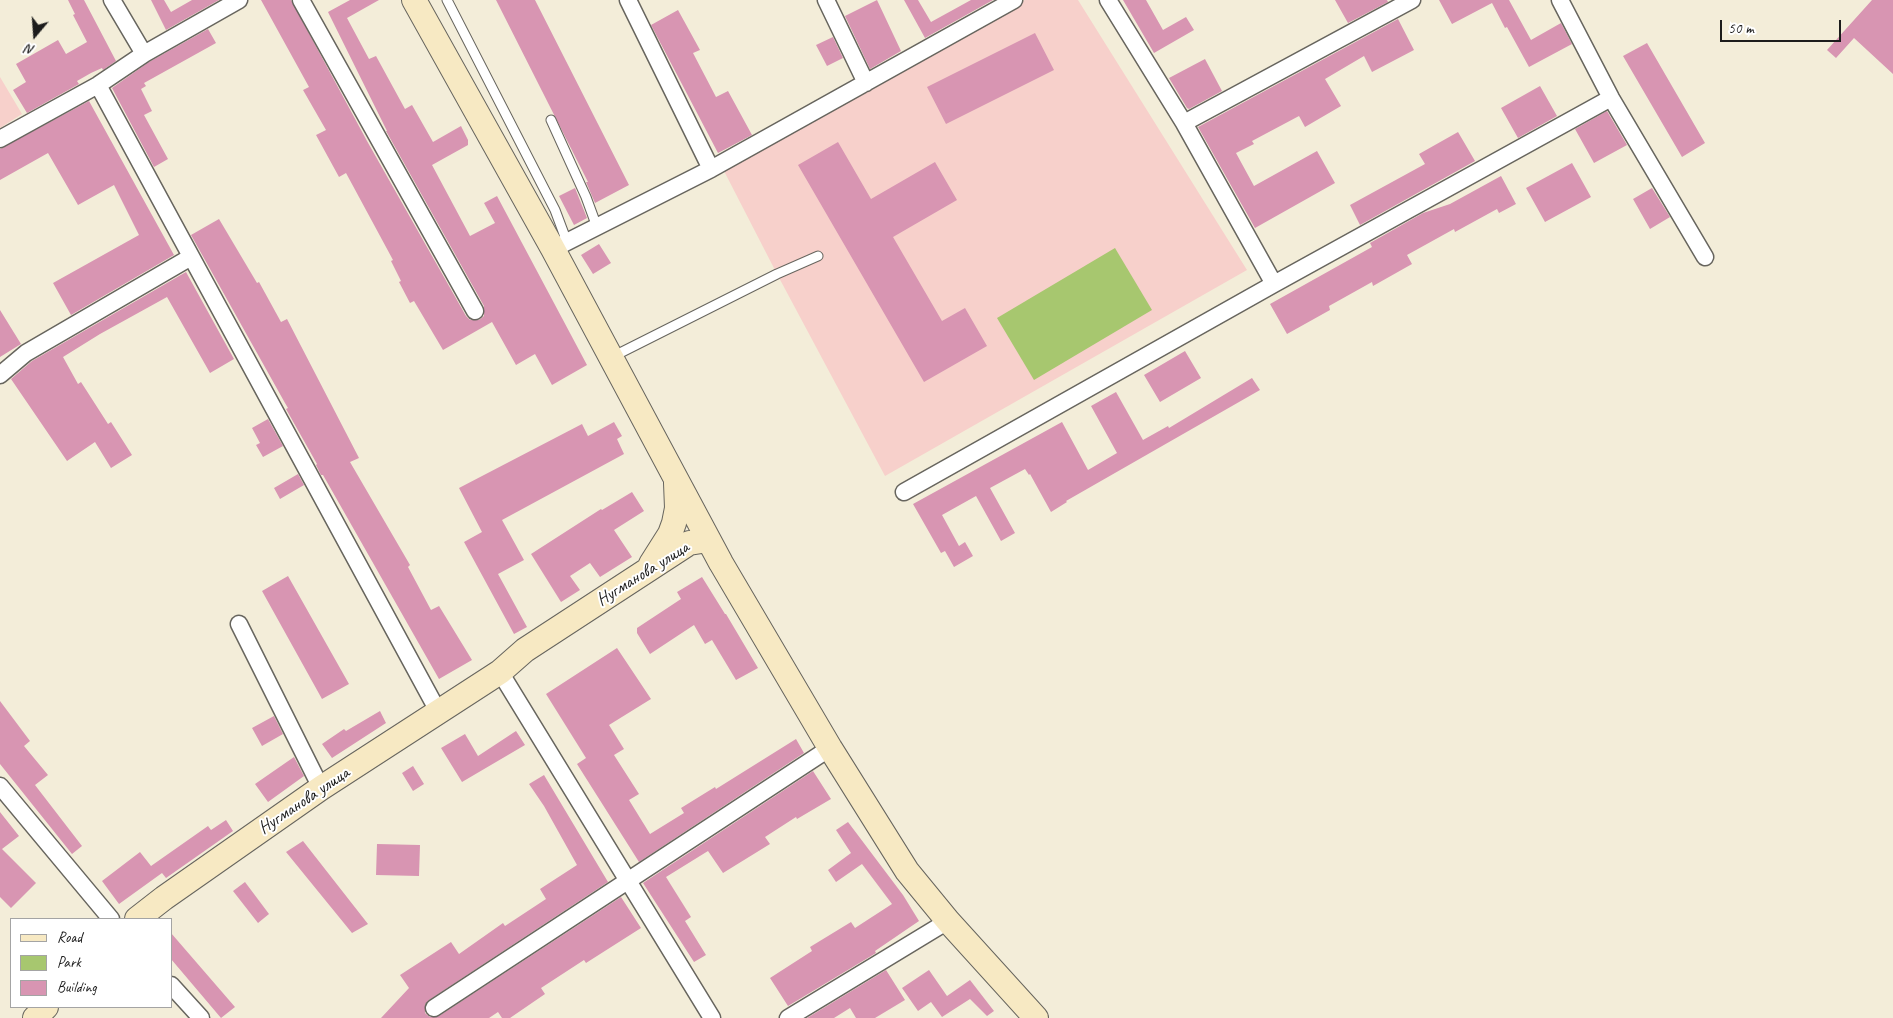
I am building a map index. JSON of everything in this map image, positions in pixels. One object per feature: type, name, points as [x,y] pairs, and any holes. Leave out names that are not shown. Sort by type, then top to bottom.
[{"type":"main road","points":[[414,0],[560,246],[611,358],[676,483],[830,748],[907,872],[948,921],[1036,1018]]},
{"type":"main road","points":[[646,570],[672,529],[677,508],[676,483]]},
{"type":"main road","name":"Нугманова улица","points":[[500,672],[533,661],[696,554],[708,540]]},
{"type":"main road","name":"Нугманова улица","points":[[138,918],[321,788],[500,672],[525,650],[689,543],[708,540]]},
{"type":"main road","points":[[35,1018],[45,1008]]},
{"type":"street","points":[[112,0],[144,54]]},
{"type":"street","points":[[0,139],[98,85],[144,54],[239,0]]},
{"type":"street","points":[[301,0],[475,311]]},
{"type":"street","points":[[628,0],[711,169]]},
{"type":"street","points":[[826,0],[866,83]]},
{"type":"street","points":[[560,246],[711,169],[1013,0]]},
{"type":"street","points":[[1108,0],[1184,123],[1274,284]]},
{"type":"street","points":[[1184,123],[1412,0]]},
{"type":"street","points":[[1560,0],[1611,98],[1705,257]]},
{"type":"street","points":[[98,85],[439,713]]},
{"type":"street","points":[[904,492],[1274,284],[1611,98]]},
{"type":"street","points":[[0,375],[26,353],[191,257]]},
{"type":"street","points":[[239,624],[321,788]]},
{"type":"street","points":[[500,672],[712,1018]]},
{"type":"street","points":[[434,1008],[830,748]]},
{"type":"street","points":[[0,786],[110,918]]},
{"type":"street","points":[[788,1018],[948,921]]},
{"type":"street","points":[[172,986],[201,1018]]},
{"type":"lane","points":[[447,0],[554,210],[560,246]]},
{"type":"lane","points":[[551,120],[586,197],[597,227]]},
{"type":"lane","points":[[611,358],[777,274],[818,256]]},
{"type":"shaded area","points":[[1025,0],[1078,0],[1247,270],[885,476],[724,171]]},
{"type":"shaded area","points":[[0,77],[22,114],[0,128]]},
{"type":"green space","points":[[1115,248],[1152,310],[1034,380],[997,318]]},
{"type":"building","points":[[68,0],[84,0],[116,61],[103,70],[102,68],[77,81],[79,84],[27,113],[13,90],[26,82],[16,64],[58,40],[66,54],[87,42],[73,15],[75,14]]},
{"type":"building","points":[[151,0],[164,0],[171,12],[192,0],[219,0],[166,30]]},
{"type":"building","points":[[261,0],[291,0],[367,141],[466,316],[470,320],[479,320],[484,316],[484,306],[386,131],[328,12],[350,0],[379,0],[347,18],[369,59],[376,56],[405,109],[412,105],[433,142],[461,126],[468,140],[468,145],[432,165],[470,236],[495,223],[484,203],[497,196],[587,365],[552,385],[535,354],[516,365],[492,322],[443,350],[414,301],[410,303],[399,282],[401,281],[391,261],[393,260],[346,173],[339,177],[316,135],[326,130],[303,90],[309,87]]},
{"type":"building","points":[[496,0],[535,0],[629,185],[595,203],[586,182],[588,182]]},
{"type":"building","points":[[877,0],[901,51],[870,69],[845,16]]},
{"type":"building","points":[[904,0],[918,0],[931,22],[971,0],[993,0],[925,38]]},
{"type":"building","points":[[1123,0],[1146,0],[1163,30],[1186,17],[1194,30],[1154,53]]},
{"type":"building","points":[[1335,0],[1387,0],[1388,2],[1348,23]]},
{"type":"building","points":[[1439,0],[1509,0],[1531,40],[1561,23],[1572,44],[1529,67],[1492,3],[1452,24]]},
{"type":"building","points":[[1872,0],[1893,0],[1893,74],[1854,38],[1836,58],[1827,50]]},
{"type":"building","points":[[678,10],[700,50],[693,53],[716,97],[728,91],[752,135],[718,153],[651,25]]},
{"type":"building","points":[[1398,19],[1414,50],[1372,72],[1364,56],[1325,79],[1341,106],[1305,127],[1299,116],[1252,141],[1254,144],[1236,153],[1254,186],[1317,151],[1335,183],[1255,228],[1198,127]]},
{"type":"building","points":[[208,29],[216,43],[144,83],[146,86],[141,89],[152,111],[144,115],[168,159],[154,167],[112,88],[149,62]]},
{"type":"building","points":[[1035,33],[1054,70],[946,124],[927,87]]},
{"type":"building","points":[[833,37],[843,58],[827,66],[816,45]]},
{"type":"building","points":[[1647,43],[1705,143],[1682,157],[1623,56]]},
{"type":"building","points":[[1205,59],[1222,91],[1189,109],[1169,78]]},
{"type":"building","points":[[1540,86],[1557,116],[1518,138],[1501,108]]},
{"type":"building","points":[[89,101],[174,255],[71,315],[53,283],[139,235],[114,185],[78,205],[48,153],[0,180],[0,149]]},
{"type":"building","points":[[1607,111],[1627,145],[1594,163],[1575,129]]},
{"type":"building","points":[[1458,132],[1475,161],[1360,225],[1350,205],[1425,164],[1419,154]]},
{"type":"building","points":[[838,142],[871,199],[935,162],[957,200],[893,237],[942,321],[965,308],[987,346],[924,382],[798,165]]},
{"type":"building","points":[[1572,163],[1591,197],[1545,222],[1526,188]]},
{"type":"building","points":[[1501,176],[1516,204],[1499,213],[1497,209],[1455,232],[1454,229],[1407,255],[1412,264],[1373,286],[1372,282],[1329,306],[1330,310],[1287,334],[1270,304],[1372,247],[1370,243],[1423,213],[1450,204]]},
{"type":"building","points":[[575,188],[587,218],[574,225],[559,196]]},
{"type":"building","points":[[1652,188],[1670,217],[1650,229],[1633,199]]},
{"type":"building","points":[[219,219],[257,283],[259,282],[281,322],[287,319],[359,458],[350,462],[410,565],[408,567],[431,610],[439,606],[472,660],[439,679],[323,475],[321,475],[317,464],[286,409],[288,408],[191,235]]},
{"type":"building","points":[[599,244],[611,263],[593,274],[581,255]]},
{"type":"building","points":[[186,272],[234,359],[210,373],[167,297],[100,334],[63,357],[78,384],[81,382],[108,424],[111,422],[132,455],[111,468],[95,442],[67,461],[11,379],[32,361]]},
{"type":"building","points":[[0,310],[21,344],[0,357]]},
{"type":"building","points":[[1185,351],[1201,378],[1160,402],[1144,375]]},
{"type":"building","points":[[1252,378],[1260,390],[1066,501],[1051,512],[1030,474],[1025,469],[990,488],[1015,533],[1001,541],[976,496],[942,515],[959,546],[965,542],[973,556],[954,567],[945,551],[941,553],[913,504],[1062,422],[1088,470],[1117,453],[1091,406],[1116,392],[1143,440],[1168,426],[1169,428]]},
{"type":"building","points":[[268,419],[283,446],[263,457],[256,445],[260,443],[252,428]]},
{"type":"building","points":[[614,422],[622,436],[617,439],[624,454],[502,520],[524,560],[498,574],[527,627],[514,634],[464,542],[482,532],[459,488],[582,424],[588,436]]},
{"type":"building","points":[[298,474],[304,485],[280,499],[274,488]]},
{"type":"building","points":[[632,492],[644,511],[614,530],[632,557],[600,577],[590,563],[570,576],[580,590],[561,602],[531,554],[601,509]]},
{"type":"building","points":[[288,576],[349,684],[322,699],[262,591]]},
{"type":"building","points":[[702,577],[758,668],[736,680],[712,640],[705,644],[694,625],[650,654],[637,633],[637,628],[681,599],[677,592]]},
{"type":"building","points":[[617,648],[651,699],[609,725],[624,749],[614,755],[639,794],[629,800],[650,834],[684,813],[681,808],[715,787],[716,789],[796,739],[804,753],[639,862],[577,764],[586,758],[546,694]]},
{"type":"building","points":[[0,701],[30,741],[24,746],[48,775],[35,785],[82,846],[72,854],[0,764]]},
{"type":"building","points":[[380,711],[386,723],[332,758],[322,744],[344,729],[346,731]]},
{"type":"building","points":[[274,716],[283,734],[262,746],[252,728]]},
{"type":"building","points":[[516,731],[525,745],[462,782],[441,748],[465,734],[478,756]]},
{"type":"building","points":[[294,757],[304,776],[268,802],[255,784]]},
{"type":"building","points":[[413,766],[424,784],[413,791],[402,773]]},
{"type":"building","points":[[813,771],[831,799],[797,819],[796,817],[765,837],[770,844],[723,873],[708,851],[666,877],[691,917],[685,921],[706,955],[694,962],[643,883]]},
{"type":"building","points":[[544,775],[608,882],[429,1000],[425,1004],[425,1013],[430,1017],[439,1016],[621,897],[641,928],[586,963],[584,960],[541,988],[545,994],[510,1018],[502,1018],[498,1012],[489,1018],[381,1018],[409,988],[400,975],[451,942],[459,954],[503,923],[505,926],[546,899],[540,889],[577,865],[544,806],[529,784]]},
{"type":"building","points":[[0,812],[19,836],[2,849],[36,883],[11,908],[0,897]]},
{"type":"building","points":[[226,820],[233,831],[166,878],[162,873],[119,904],[102,881],[140,852],[151,866],[208,826],[211,830]]},
{"type":"building","points":[[848,822],[903,895],[919,921],[875,951],[876,953],[788,1006],[770,978],[812,951],[810,947],[851,922],[855,928],[892,904],[862,864],[836,882],[828,870],[851,853],[836,830]]},
{"type":"building","points":[[303,841],[368,924],[352,933],[286,852]]},
{"type":"building","points":[[377,844],[420,845],[419,876],[376,875]]},
{"type":"building","points":[[245,882],[269,914],[258,923],[233,891]]},
{"type":"building","points":[[172,934],[235,1007],[221,1018],[172,960]]},
{"type":"building","points":[[886,970],[905,1000],[875,1018],[856,1018],[850,1008],[834,1018],[807,1018]]},
{"type":"building","points":[[929,970],[947,996],[970,980],[994,1011],[987,1016],[970,999],[942,1017],[931,1002],[918,1011],[902,988]]}]
